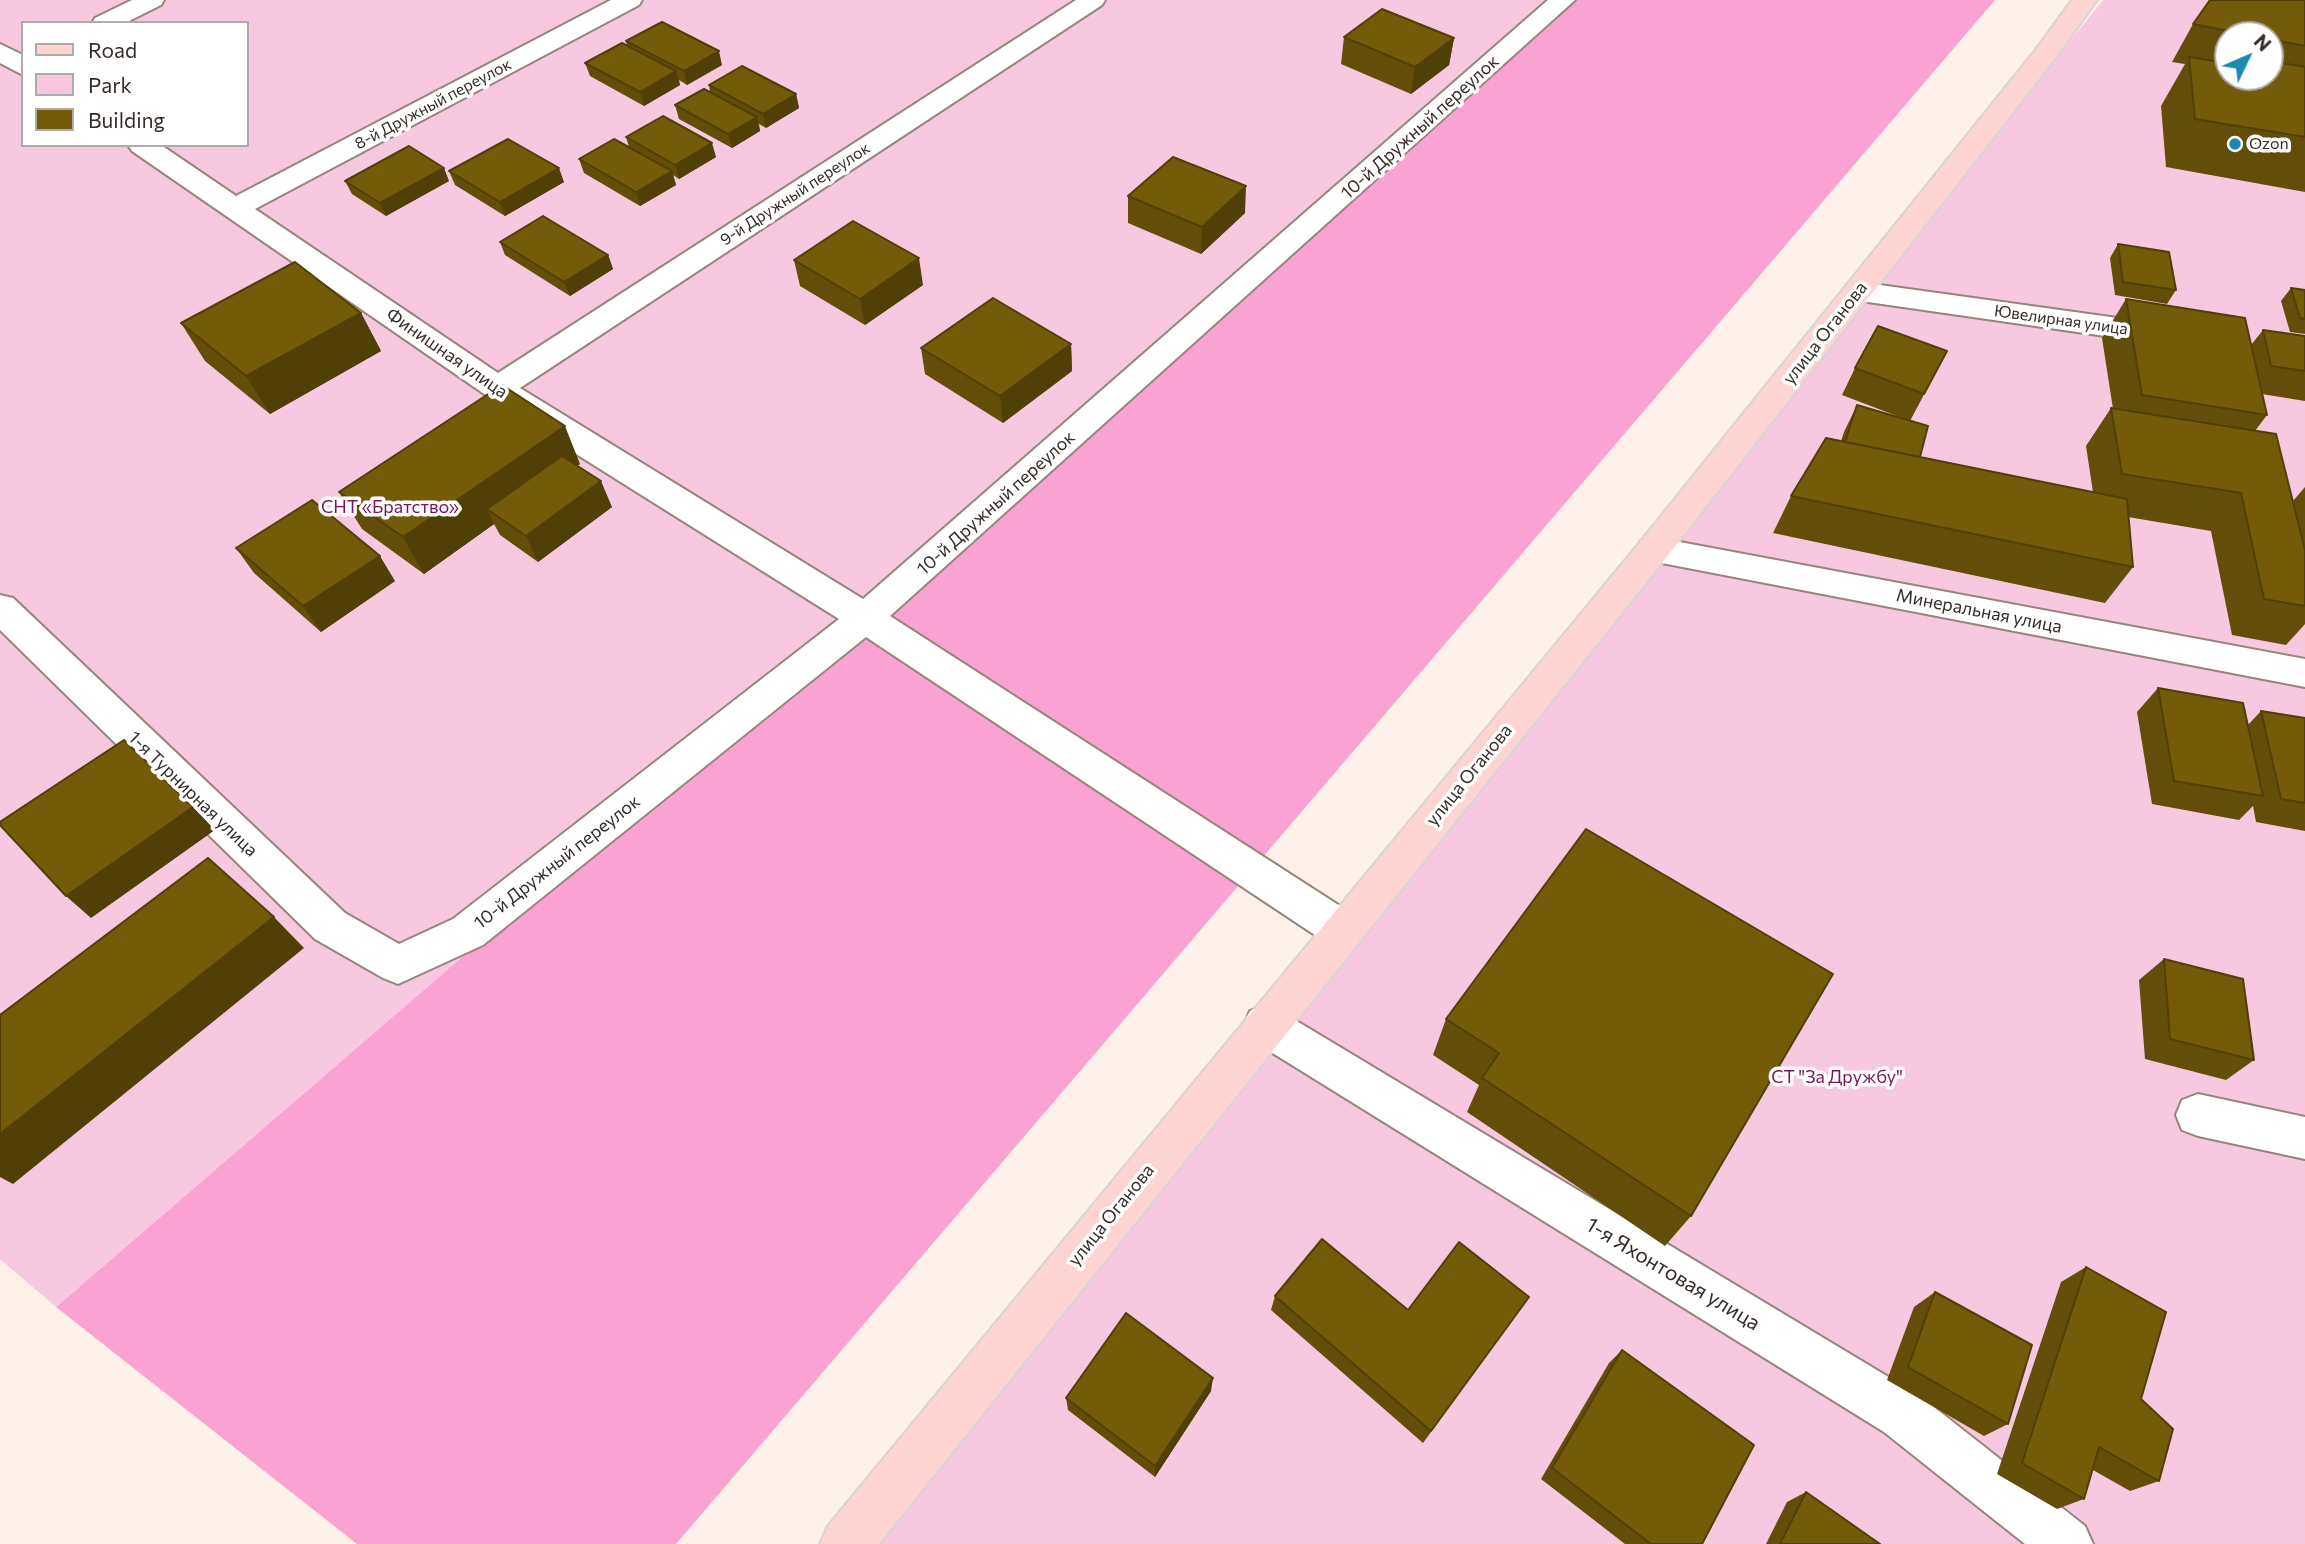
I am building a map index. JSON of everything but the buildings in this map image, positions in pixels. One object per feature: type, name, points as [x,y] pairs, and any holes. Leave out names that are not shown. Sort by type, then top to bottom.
[{"type":"main road","name":"улица Оганова","points":[[852,1542],[1265,1025],[1653,550],[2039,63],[2085,0]]},
{"type":"street","points":[[108,21],[152,0]]},
{"type":"street","name":"8-й Дружный переулок","points":[[237,207],[630,0]]},
{"type":"street","name":"9-й Дружный переулок","points":[[497,388],[1093,0]]},
{"type":"street","name":"10-й Дружный переулок","points":[[398,965],[468,932],[865,618],[1563,0]]},
{"type":"street","name":"Финишная улица","points":[[145,147],[596,453],[865,618],[1342,930]]},
{"type":"street","name":"Ювелирная улица","points":[[1858,292],[2183,338]]},
{"type":"street","name":"Минеральная улица","points":[[1653,550],[2305,673]]},
{"type":"street","name":"1-я Турнирная улица","points":[[0,608],[330,926],[398,965]]},
{"type":"street","name":"1-я Яхонтовая улица","points":[[1265,1025],[1902,1413],[2067,1544]]},
{"type":"street","points":[[2198,1115],[2305,1138]]},
{"type":"green space","name":"СНТ «Братство»","points":[[0,0],[1573,0],[56,1307],[0,1259]]},
{"type":"green space","name":"СТ \"За Дружбу\"","points":[[2103,0],[2305,0],[2305,1544],[864,1544]]},
{"type":"shaded area","points":[[1573,0],[1995,0],[676,1544],[357,1544],[56,1307]]},
{"type":"place","name":"Ozon","points":[[2235,144]]}]
